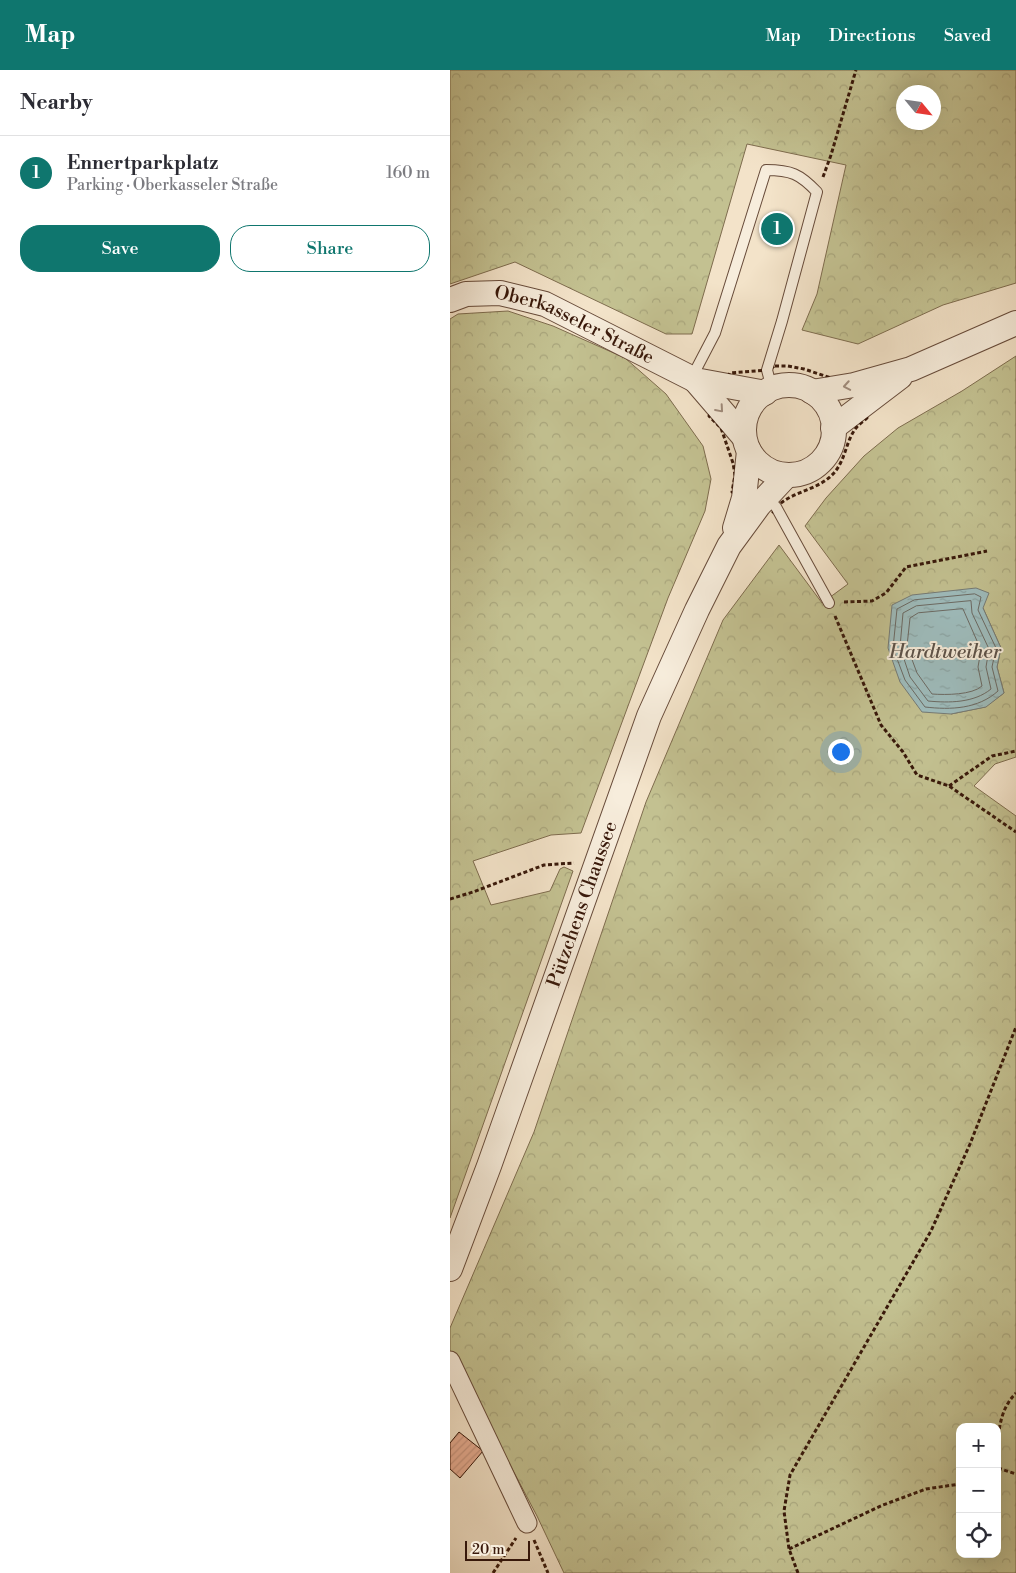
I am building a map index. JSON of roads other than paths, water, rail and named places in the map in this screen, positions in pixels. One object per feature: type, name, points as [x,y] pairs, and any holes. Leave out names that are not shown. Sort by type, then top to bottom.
[{"type":"street","name":"Oberkasseler Straße","points":[[450,300],[466,294],[500,293],[545,304],[693,380],[769,391]]},
{"type":"street","points":[[812,392],[856,389],[911,369],[1016,323]]},
{"type":"street","name":"Oberkasseler Straße","points":[[693,380],[746,444]]},
{"type":"street","points":[[785,386],[799,387],[812,392],[823,401],[830,412],[834,428],[832,444],[824,458],[812,469],[798,474],[787,475],[769,471],[757,462],[746,444],[745,422],[749,409],[759,397],[769,391],[785,386]]},
{"type":"street","points":[[834,428],[856,389]]},
{"type":"street","name":"Pützchens Chaussee","points":[[450,1269],[489,1166],[649,716],[697,610],[729,546],[744,498],[746,444]]},
{"type":"street","name":"Pützchens Chaussee","points":[[729,546],[787,475]]},
{"type":"street","points":[[450,1361],[527,1523]]},
{"type":"lane","points":[[693,380],[714,333],[766,170],[786,170],[805,178],[818,192],[767,370],[769,391]]},
{"type":"lane","points":[[763,503],[830,603]]},
{"type":"water","name":"Hardtweiher","points":[[976,588],[989,593],[983,608],[1001,648],[997,667],[1004,693],[986,707],[951,714],[922,712],[900,682],[888,648],[892,605],[912,595]]},
{"type":"place","name":"Ennertparkplatz","points":[[777,229]]}]
